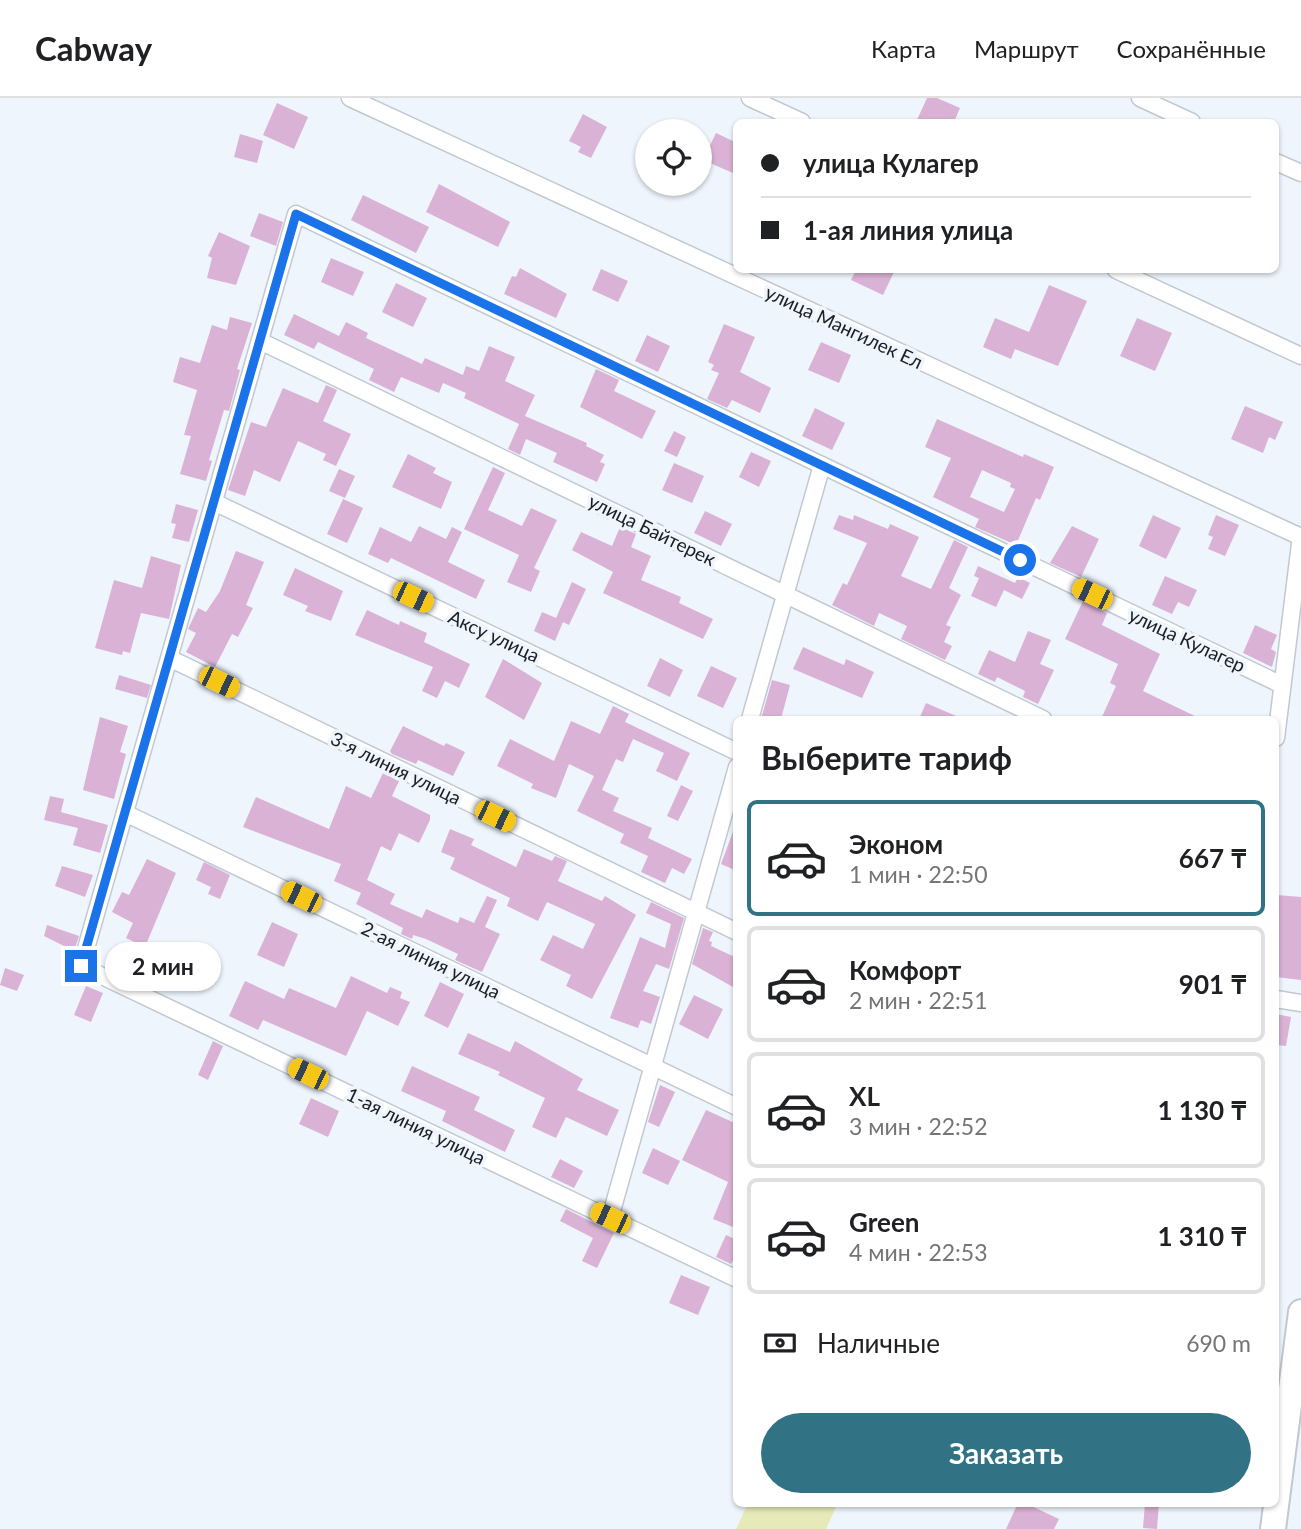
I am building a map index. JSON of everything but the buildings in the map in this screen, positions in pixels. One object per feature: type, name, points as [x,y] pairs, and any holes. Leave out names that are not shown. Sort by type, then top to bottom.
[{"type":"main road","points":[[1279,1493],[1296,1391],[1301,1312]]},
{"type":"main road","points":[[1273,1529],[1277,1507]]},
{"type":"street","name":"улица Мангилек Ел","points":[[350,98],[1301,537]]},
{"type":"street","points":[[750,98],[796,119]]},
{"type":"street","points":[[1140,98],[1186,119]]},
{"type":"street","points":[[1279,163],[1301,173]]},
{"type":"street","name":"1-ая линия улица","points":[[296,214],[81,966],[733,1277]]},
{"type":"street","name":"улица Кулагер","points":[[296,214],[1282,685]]},
{"type":"street","points":[[1122,273],[1301,356]]},
{"type":"street","name":"улица Байтерек","points":[[260,341],[1037,716]]},
{"type":"street","points":[[751,716],[822,465]]},
{"type":"street","name":"Аксу улица","points":[[214,502],[733,750]]},
{"type":"street","points":[[1278,716],[1282,685],[1293,664],[1301,537]]},
{"type":"street","name":"3-я линия улица","points":[[169,658],[733,930]]},
{"type":"street","points":[[610,1218],[733,781]]},
{"type":"street","name":"2-ая линия улица","points":[[125,813],[733,1105]]},
{"type":"street","points":[[1279,999],[1301,1003]]},
{"type":"green space","points":[[746,1507],[836,1507],[826,1529],[736,1529]]},
{"type":"route","points":[[81,966],[296,214],[1020,560]]}]
